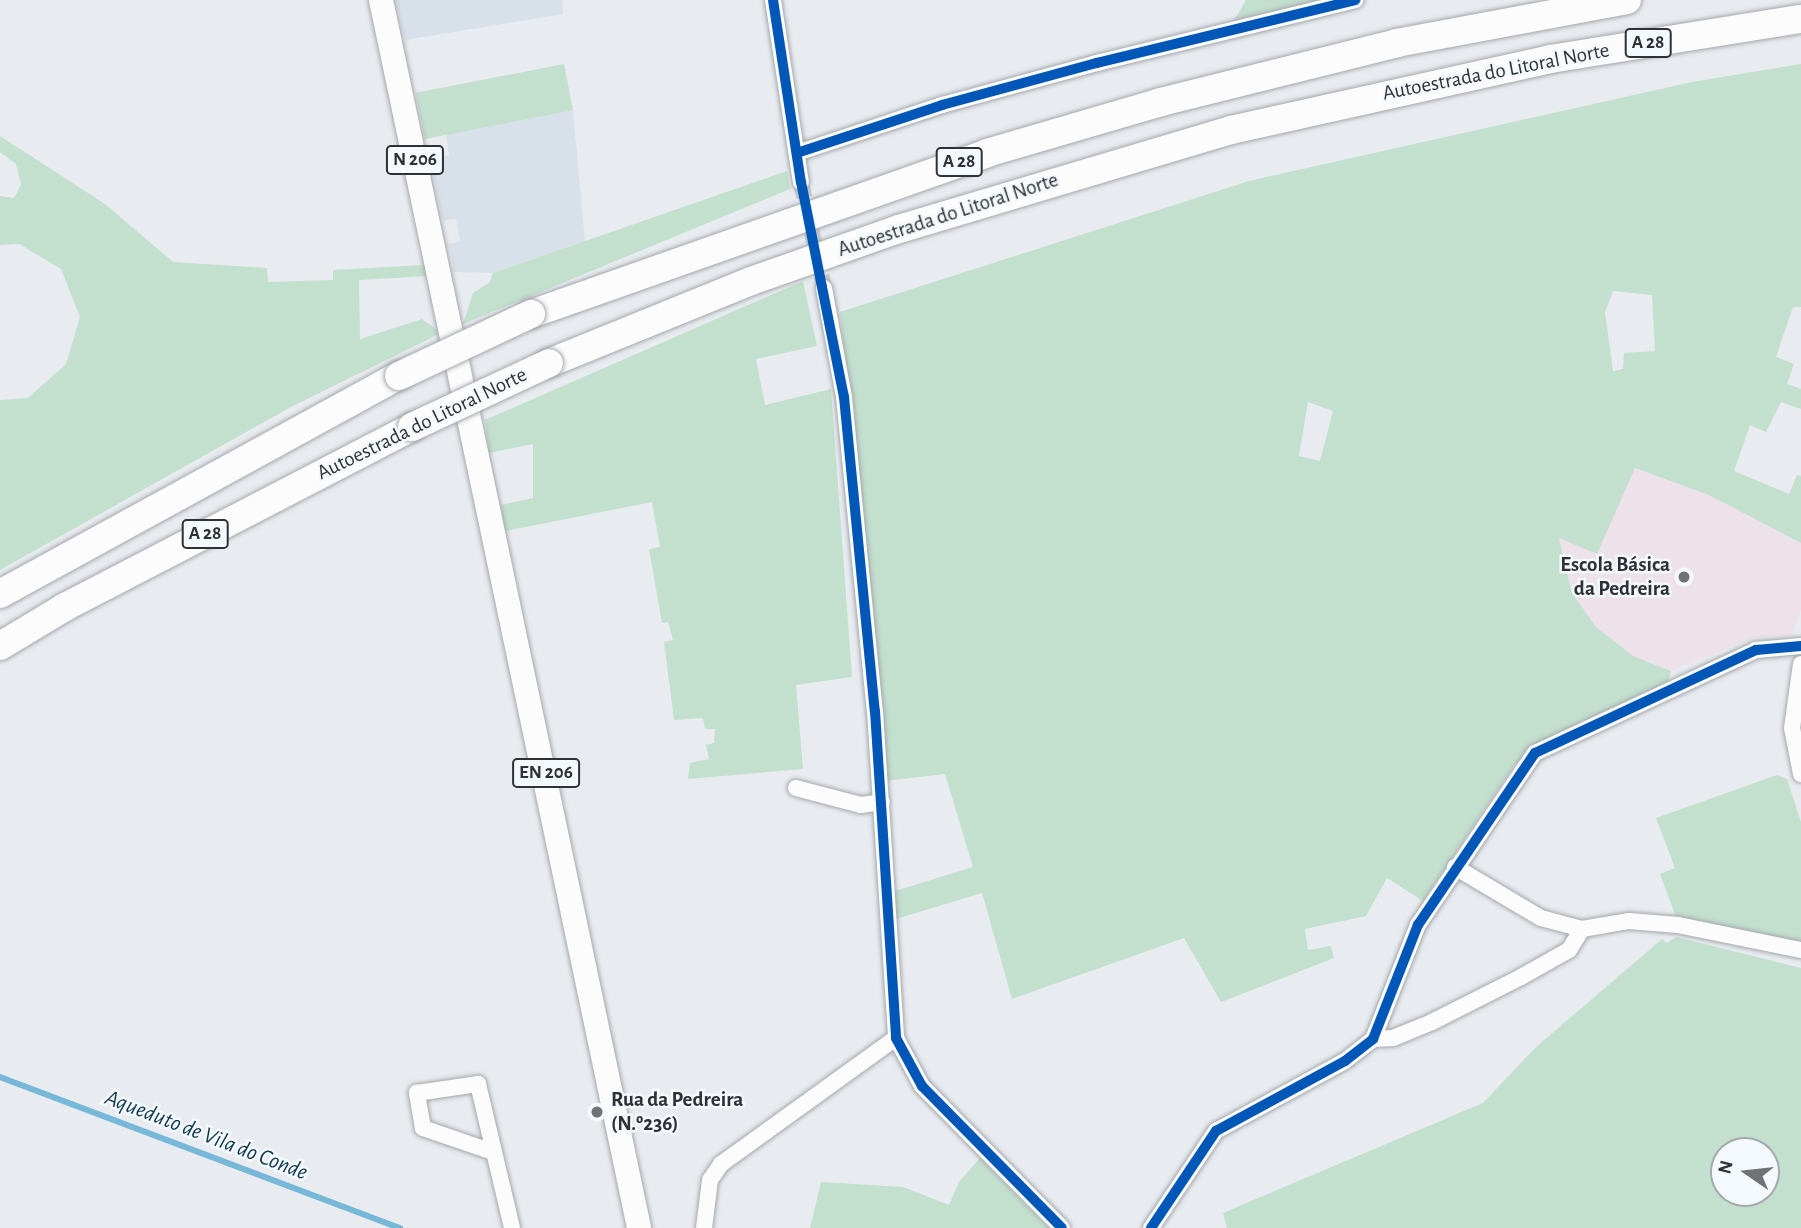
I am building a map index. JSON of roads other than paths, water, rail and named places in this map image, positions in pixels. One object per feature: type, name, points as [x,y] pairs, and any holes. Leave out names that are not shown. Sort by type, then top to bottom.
[{"type":"highway","name":"Autoestrada do Litoral Norte","points":[[0,594],[399,376],[531,314],[986,153],[1161,102],[1397,43],[1627,0]]},
{"type":"highway","name":"Autoestrada do Litoral Norte","points":[[0,646],[65,607],[412,427],[548,363],[751,281],[874,238],[1231,130],[1537,62],[1801,19]]},
{"type":"main road","name":"N 206","points":[[381,0],[449,319]]},
{"type":"main road","name":"EN 206","points":[[449,319],[639,1228]]},
{"type":"street","points":[[772,0],[802,182]]},
{"type":"street","points":[[797,153],[1084,66],[1355,0]]},
{"type":"street","points":[[824,288],[844,397],[882,802],[897,1038],[922,1086],[1062,1228]]},
{"type":"street","points":[[1373,1039],[1418,925],[1535,753],[1756,650],[1801,646]]},
{"type":"street","points":[[1801,664],[1792,728],[1801,774]]},
{"type":"street","points":[[796,788],[861,805],[882,802]]},
{"type":"street","points":[[1455,867],[1541,918],[1582,929],[1629,921],[1678,925],[1801,950]]},
{"type":"street","points":[[1151,1228],[1216,1131],[1345,1061],[1373,1039],[1403,1034],[1521,977],[1569,950],[1582,929]]},
{"type":"street","points":[[704,1228],[709,1180],[721,1164],[897,1038]]},
{"type":"street","points":[[490,1151],[422,1128],[416,1093],[478,1084],[490,1151],[512,1228]]},
{"type":"waterway","name":"Aqueduto de Vila do Conde","points":[[0,1077],[400,1228]]},
{"type":"tunnel","points":[[801,182],[824,288]]},
{"type":"place","name":"Escola Básica da Pedreira","points":[[1684,577]]},
{"type":"place","name":"Rua da Pedreira (N.º236)","points":[[597,1112]]}]
